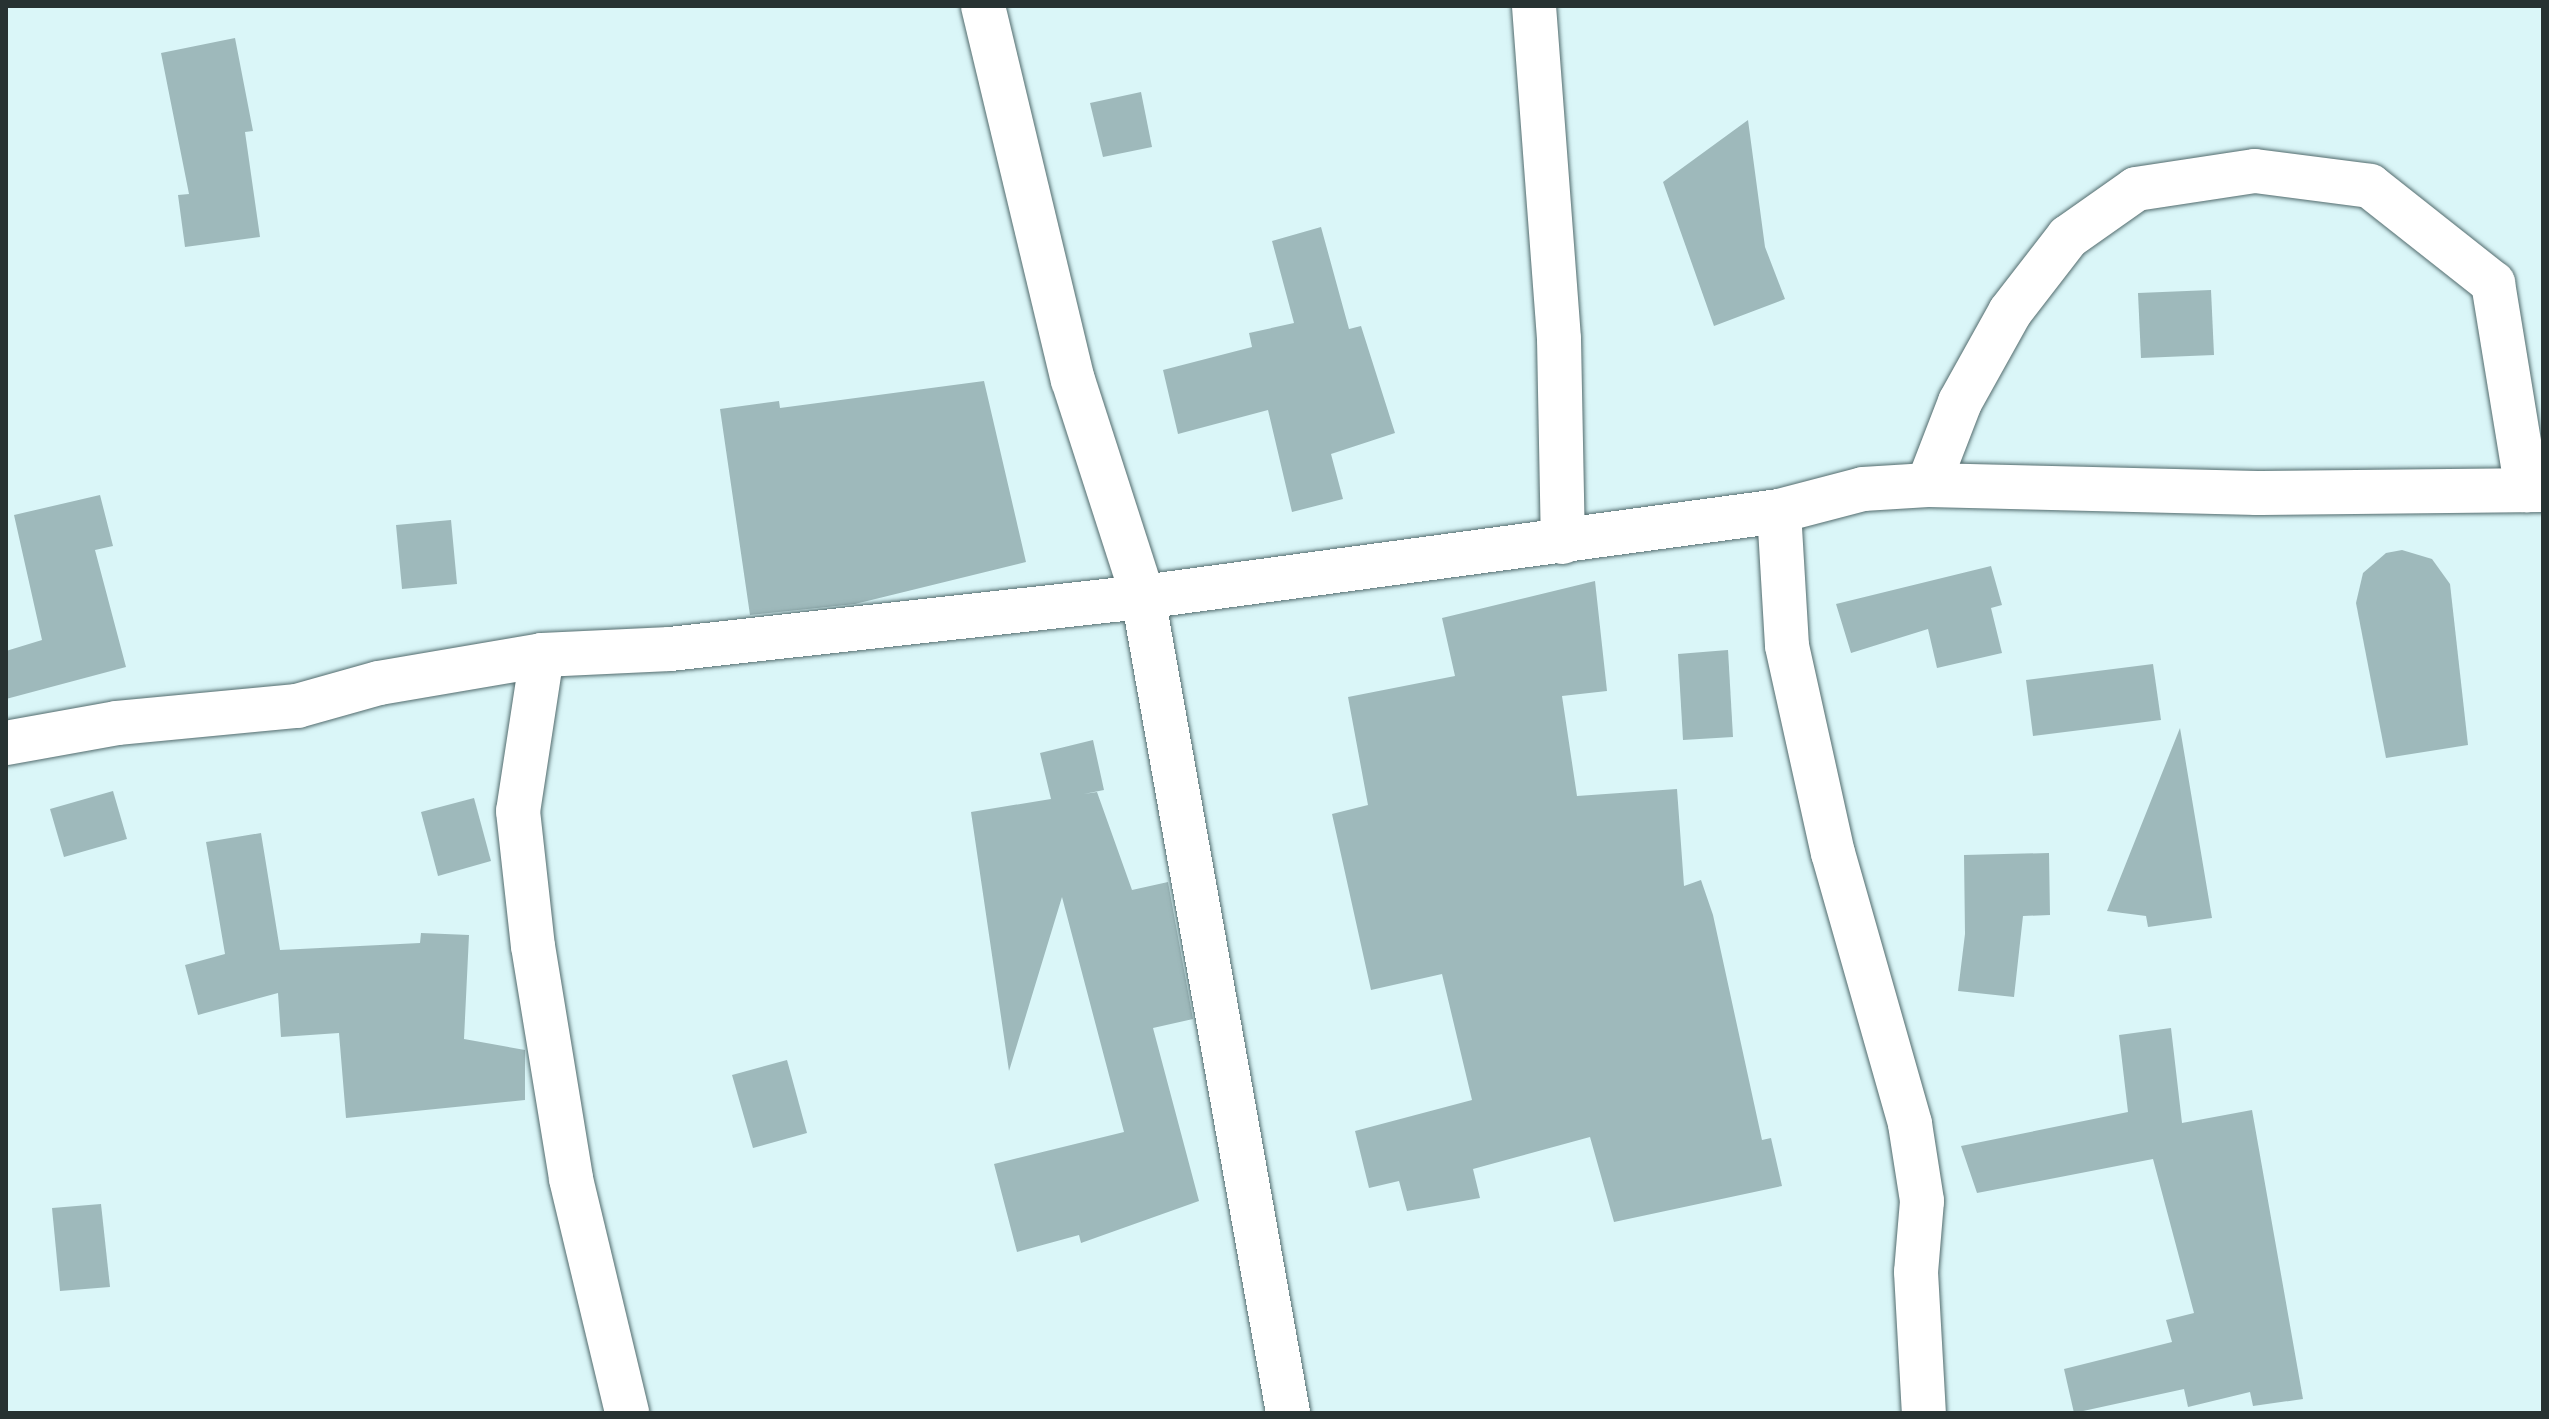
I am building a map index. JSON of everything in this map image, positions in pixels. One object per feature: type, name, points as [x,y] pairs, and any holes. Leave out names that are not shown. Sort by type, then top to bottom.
[{"type":"street","points":[[983,6],[1073,380],[1143,597],[1288,1413]]},
{"type":"street","points":[[1534,6],[1559,339],[1563,542]]},
{"type":"street","points":[[6,743],[117,723],[297,706],[379,683],[542,655],[670,649],[1143,597],[1779,511],[1863,489],[1928,485],[2257,493],[2538,484],[2493,283],[2370,186],[2255,171],[2136,189],[2068,237],[2010,312],[1960,402],[1928,485]]},
{"type":"street","points":[[1779,511],[1787,646],[1833,853],[1910,1124],[1922,1201],[1916,1272],[1924,1413]]},
{"type":"street","points":[[542,655],[518,811],[530,916],[571,1179],[627,1413]]},
{"type":"building","points":[[235,38],[253,131],[245,132],[260,237],[185,247],[178,195],[189,194],[161,53]]},
{"type":"building","points":[[1141,92],[1152,147],[1103,157],[1090,103]]},
{"type":"building","points":[[1748,120],[1765,247],[1785,299],[1714,326],[1663,182]]},
{"type":"building","points":[[1321,227],[1349,329],[1361,326],[1395,433],[1331,454],[1343,499],[1292,512],[1268,410],[1178,434],[1163,370],[1252,347],[1249,333],[1294,323],[1272,241]]},
{"type":"building","points":[[2211,290],[2214,355],[2141,358],[2138,293]]},
{"type":"building","points":[[984,381],[1026,562],[855,604],[750,615],[720,409],[779,401],[780,408]]},
{"type":"building","points":[[100,495],[113,546],[95,550],[126,667],[6,699],[6,651],[42,640],[14,515]]},
{"type":"building","points":[[451,520],[457,584],[402,589],[396,525]]},
{"type":"building","points":[[2402,550],[2432,559],[2450,584],[2468,745],[2386,758],[2356,603],[2363,573],[2386,553]]},
{"type":"building","points":[[1991,566],[2002,605],[1991,608],[2002,653],[1937,668],[1928,629],[1851,653],[1836,604]]},
{"type":"building","points":[[1595,581],[1607,691],[1562,696],[1577,796],[1677,789],[1684,886],[1701,880],[1713,915],[1762,1140],[1771,1138],[1782,1186],[1614,1222],[1590,1137],[1473,1169],[1480,1198],[1407,1211],[1399,1181],[1369,1188],[1355,1131],[1472,1100],[1442,974],[1371,990],[1332,814],[1368,805],[1348,697],[1455,676],[1442,618]]},
{"type":"building","points":[[1728,650],[1733,737],[1683,740],[1678,654]]},
{"type":"building","points":[[2153,664],[2161,720],[2033,736],[2026,680]]},
{"type":"building","points":[[2180,728],[2212,918],[2148,927],[2146,916],[2107,911]]},
{"type":"building","points":[[1093,740],[1104,790],[1084,794],[1097,792],[1132,890],[1168,882],[1193,1019],[1153,1028],[1199,1201],[1081,1243],[1079,1235],[1017,1252],[994,1164],[1124,1132],[1062,897],[1009,1071],[971,812],[1051,799],[1040,753]]},
{"type":"building","points":[[113,791],[127,839],[64,857],[50,809]]},
{"type":"building","points":[[474,798],[491,861],[438,876],[421,812]]},
{"type":"building","points":[[261,833],[280,950],[420,943],[421,933],[469,935],[464,1039],[525,1050],[525,1100],[346,1118],[339,1033],[281,1037],[278,993],[198,1015],[185,965],[225,954],[206,842]]},
{"type":"building","points":[[2049,853],[2050,915],[2023,916],[2014,997],[1958,991],[1965,934],[1964,855]]},
{"type":"building","points":[[2171,1028],[2182,1123],[2252,1110],[2303,1399],[2253,1406],[2250,1392],[2188,1407],[2184,1389],[2074,1413],[2064,1369],[2172,1342],[2166,1320],[2194,1313],[2153,1159],[1977,1193],[1961,1146],[2128,1112],[2119,1035]]},
{"type":"building","points":[[787,1060],[807,1133],[753,1148],[732,1075]]},
{"type":"building","points":[[101,1204],[110,1287],[60,1291],[52,1208]]}]
